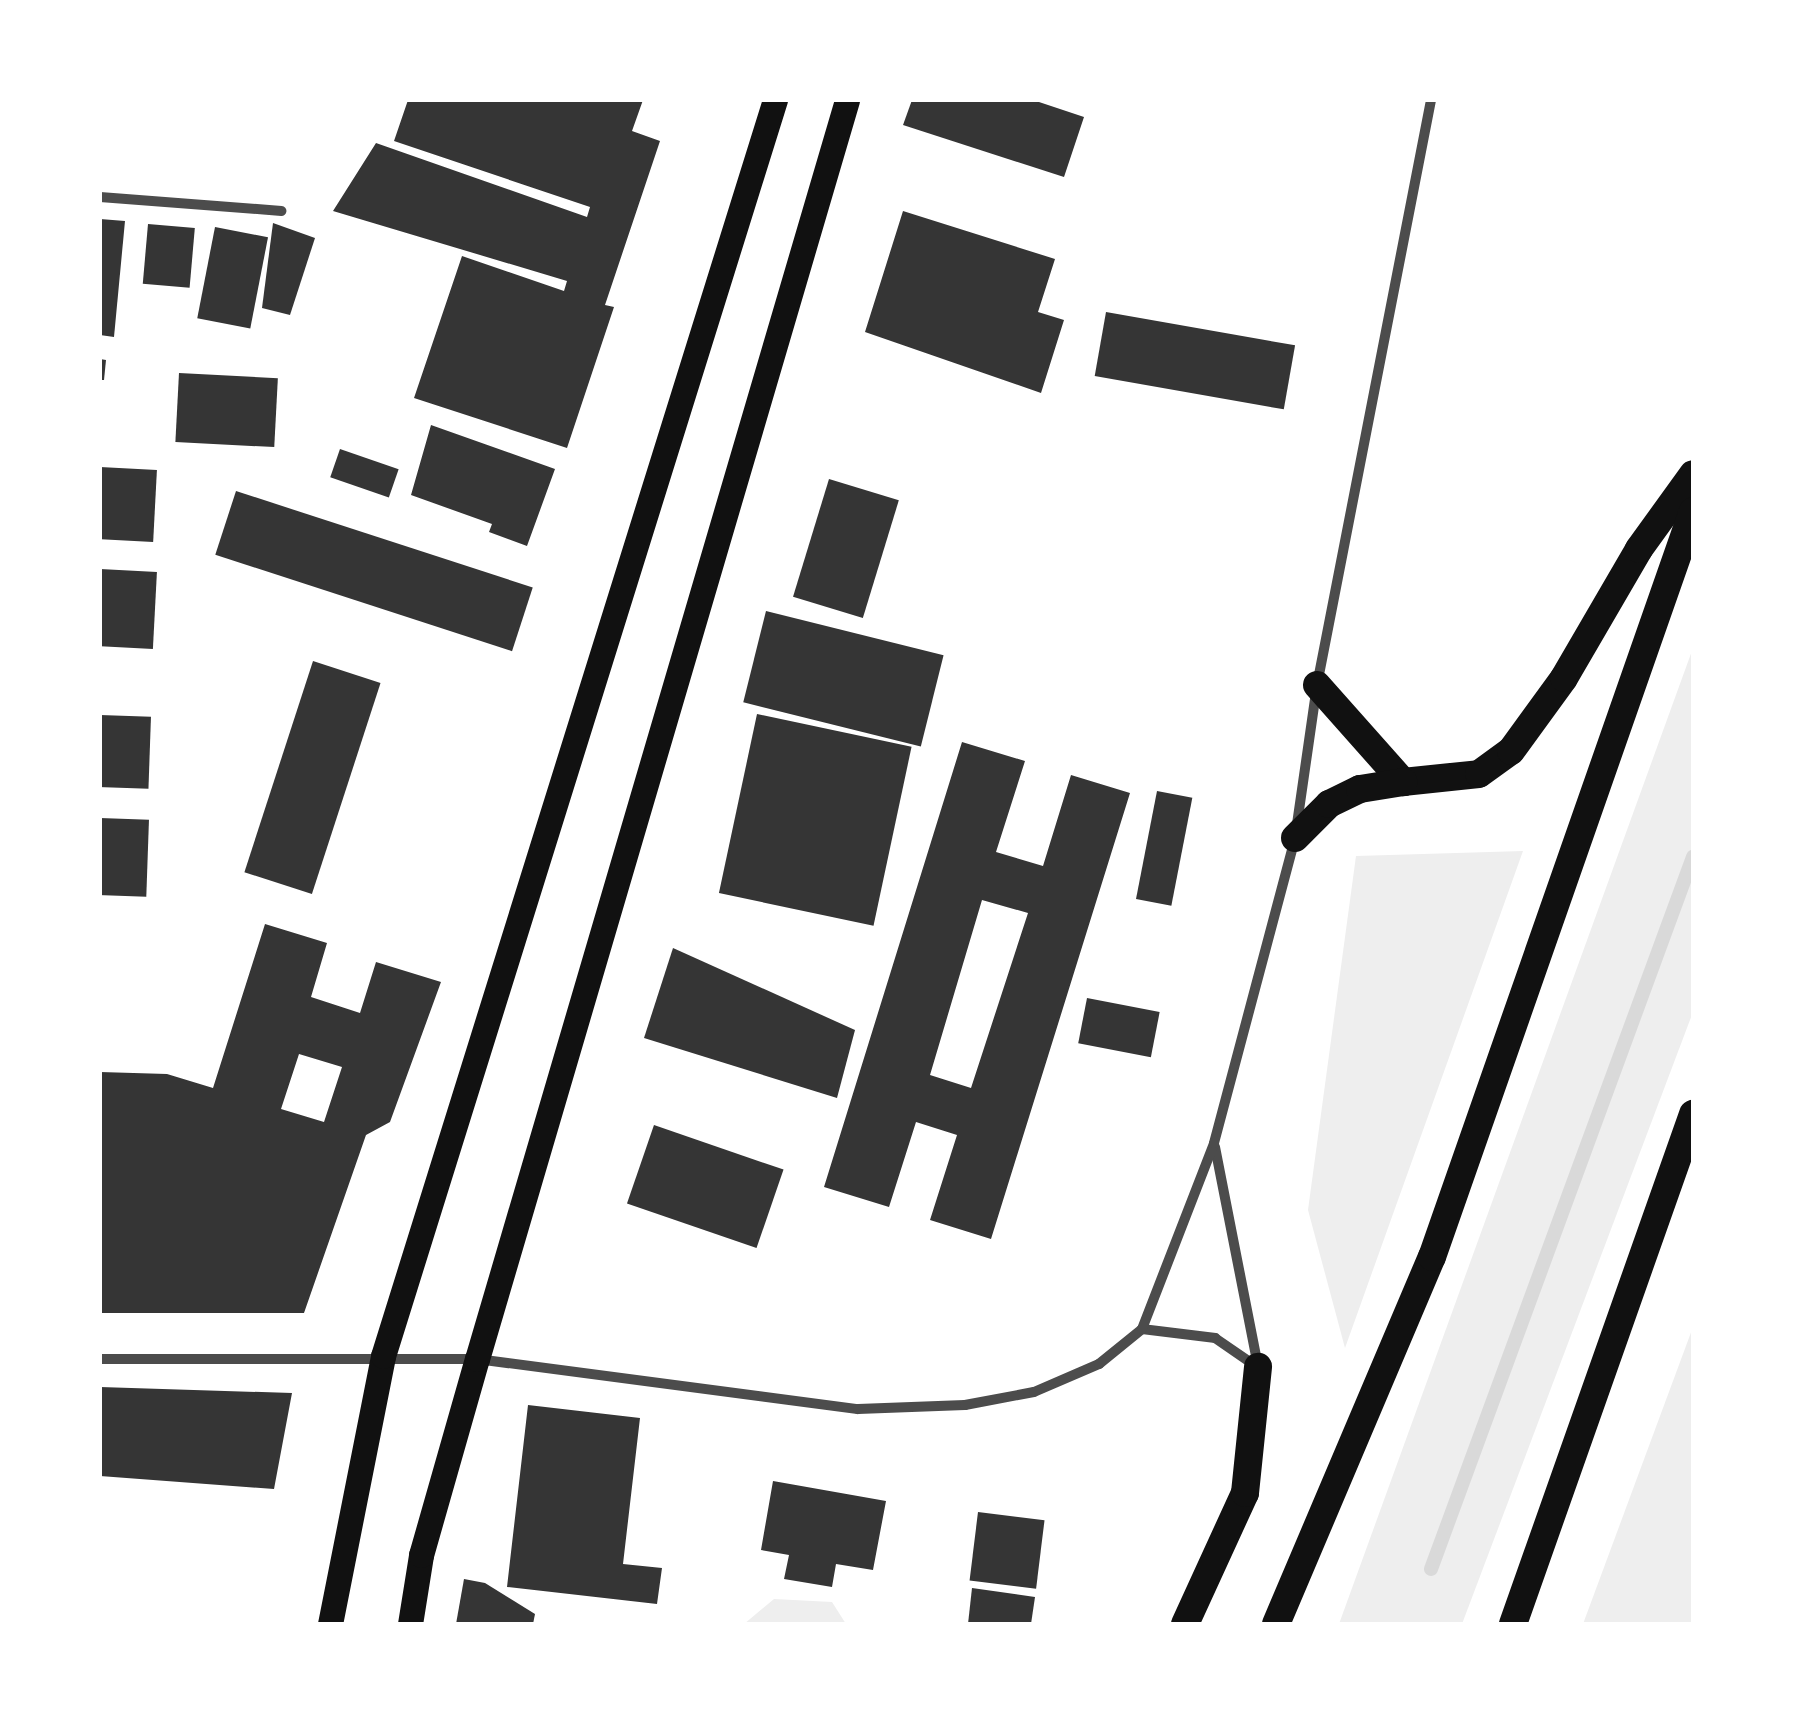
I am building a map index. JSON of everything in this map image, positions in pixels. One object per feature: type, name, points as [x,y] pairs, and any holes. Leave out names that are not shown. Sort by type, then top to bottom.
[{"type":"highway","points":[[1295,838],[1329,804],[1360,789],[1479,774],[1511,750],[1693,474]]},
{"type":"highway","points":[[1276,1624],[1432,1257],[1693,511]]},
{"type":"highway","points":[[1317,685],[1402,782]]},
{"type":"highway","points":[[1514,1624],[1693,1114]]},
{"type":"highway","points":[[1186,1624],[1245,1493],[1258,1367]]},
{"type":"main road","points":[[330,1624],[383,1356],[774,100]]},
{"type":"main road","points":[[410,1624],[421,1555],[477,1358],[847,100]]},
{"type":"street","points":[[100,1359],[477,1358],[858,1409],[965,1405],[1034,1392],[1083,1371],[1142,1329],[1214,1144],[1295,838],[1317,685],[1432,100]]},
{"type":"street","points":[[100,197],[280,212]]},
{"type":"street","points":[[1214,1144],[1258,1367]]},
{"type":"street","points":[[1142,1329],[1215,1338],[1258,1367]]},
{"type":"shaded area","points":[[1693,648],[1693,1012],[1462,1624],[1339,1624]]},
{"type":"shaded area","points":[[1523,851],[1345,1348],[1308,1210],[1356,856]]},
{"type":"shaded area","points":[[1693,1327],[1693,1624],[1583,1624]]},
{"type":"shaded area","points":[[774,1599],[832,1602],[846,1624],[744,1624]]},
{"type":"building","points":[[408,100],[643,100],[632,131],[660,141],[605,305],[614,307],[567,448],[414,398],[462,256],[564,291],[567,281],[333,211],[376,143],[587,217],[590,207],[394,141]]},
{"type":"building","points":[[912,100],[1033,100],[1084,117],[1064,177],[903,125]]},
{"type":"building","points":[[903,211],[1055,259],[1038,312],[1064,320],[1041,393],[865,332]]},
{"type":"building","points":[[100,219],[125,221],[114,337],[100,335]]},
{"type":"building","points":[[273,223],[315,238],[290,315],[262,308]]},
{"type":"building","points":[[148,224],[195,228],[190,288],[143,284]]},
{"type":"building","points":[[215,227],[268,237],[250,329],[197,318]]},
{"type":"building","points":[[1106,312],[1295,345],[1284,409],[1095,376]]},
{"type":"building","points":[[100,359],[106,360],[104,380],[100,380]]},
{"type":"building","points":[[179,373],[278,378],[274,447],[175,442]]},
{"type":"building","points":[[431,425],[555,469],[527,546],[489,532],[492,524],[411,495]]},
{"type":"building","points":[[340,449],[399,469],[389,498],[330,477]]},
{"type":"building","points":[[100,467],[157,470],[153,542],[100,539]]},
{"type":"building","points":[[829,479],[899,500],[863,618],[793,597]]},
{"type":"building","points":[[236,491],[533,587],[512,651],[215,555]]},
{"type":"building","points":[[100,569],[157,572],[153,649],[100,646]]},
{"type":"building","points":[[766,611],[944,655],[921,746],[743,702]]},
{"type":"building","points":[[313,661],[381,683],[312,894],[244,872]]},
{"type":"building","points":[[757,714],[912,747],[873,926],[719,893]]},
{"type":"building","points":[[100,715],[151,717],[148,789],[100,787]]},
{"type":"building","points":[[962,742],[1025,761],[996,852],[1043,866],[1071,775],[1130,793],[991,1239],[930,1220],[957,1135],[916,1122],[889,1207],[824,1187]],"holes":[[[982,900],[1028,913],[971,1088],[930,1075]]]},
{"type":"building","points":[[1157,791],[1192,798],[1171,906],[1136,899]]},
{"type":"building","points":[[100,818],[149,820],[146,897],[100,895]]},
{"type":"building","points":[[265,924],[327,943],[311,997],[360,1013],[376,962],[441,982],[390,1122],[366,1135],[304,1313],[100,1313],[100,1072],[167,1074],[213,1088]],"holes":[[[299,1054],[342,1067],[324,1122],[281,1109]]]},
{"type":"building","points":[[673,948],[855,1030],[837,1098],[644,1038]]},
{"type":"building","points":[[1087,998],[1160,1012],[1151,1057],[1078,1043]]},
{"type":"building","points":[[654,1125],[784,1170],[757,1248],[627,1203]]},
{"type":"building","points":[[100,1387],[292,1393],[274,1489],[100,1476]]},
{"type":"building","points":[[528,1405],[640,1418],[623,1564],[662,1568],[657,1604],[507,1587]]},
{"type":"building","points":[[773,1481],[886,1501],[873,1570],[836,1564],[832,1587],[784,1579],[789,1555],[761,1550]]},
{"type":"building","points":[[978,1512],[1045,1520],[1036,1589],[970,1580]]},
{"type":"building","points":[[464,1579],[485,1583],[535,1614],[533,1624],[456,1624]]},
{"type":"building","points":[[972,1588],[1035,1597],[1031,1624],[968,1624]]},
{"type":"waterway","points":[[1431,1569],[1693,857]]}]
